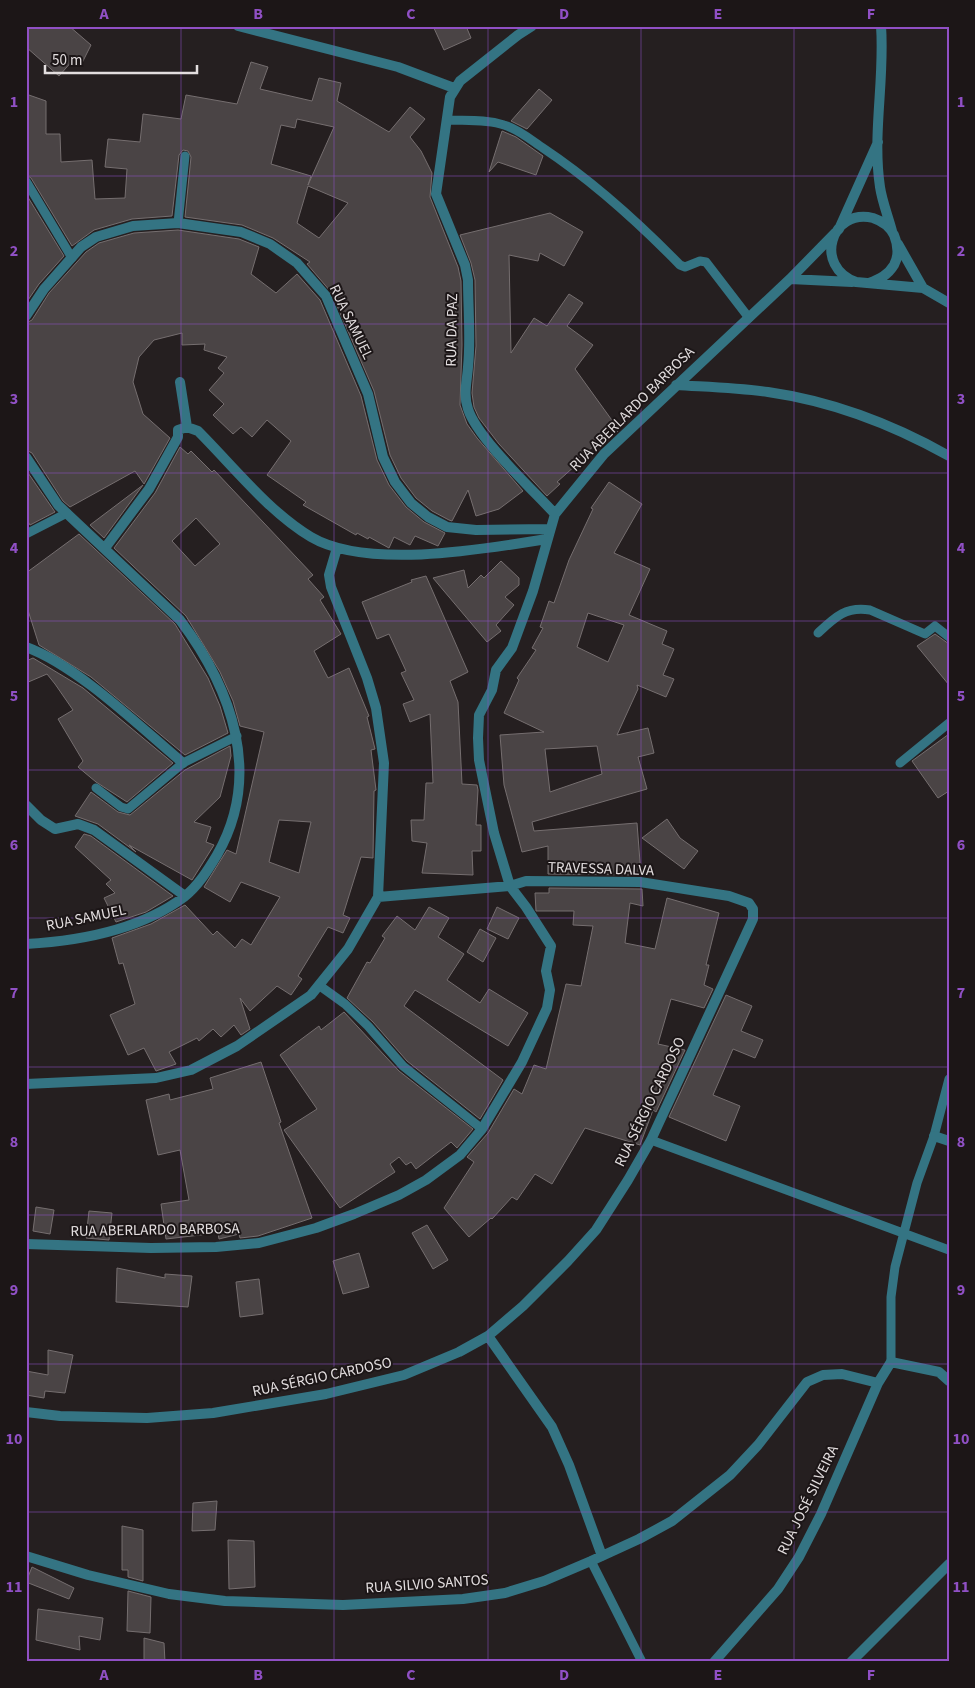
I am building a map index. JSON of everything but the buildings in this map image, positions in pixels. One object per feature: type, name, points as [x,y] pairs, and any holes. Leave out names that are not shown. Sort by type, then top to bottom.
[{"type":"street","points":[[238,26],[398,67],[454,88],[468,74],[532,26]]},
{"type":"street","points":[[869,283],[880,279],[889,272],[895,263],[897,252],[880,187],[878,142],[882,91],[881,26]]},
{"type":"street","name":"RUA DA PAZ","points":[[454,88],[448,107],[436,194],[445,213],[468,280],[468,368],[464,386],[467,408],[474,421],[514,471],[556,514]]},
{"type":"street","points":[[856,282],[847,279],[838,271],[832,261],[831,250],[833,238],[839,229],[878,142]]},
{"type":"street","points":[[839,229],[846,222],[866,217],[881,222],[894,236],[923,288]]},
{"type":"street","name":"RUA SAMUEL","points":[[26,316],[44,289],[81,247],[96,237],[133,226],[178,223],[241,232],[270,244],[297,263],[326,296],[368,394],[383,457],[395,482],[411,503],[428,518],[447,526],[476,530],[550,529]]},
{"type":"street","name":"RUA ABERLARDO BARBOSA","points":[[26,1244],[216,1247],[270,1241],[316,1228],[399,1196],[426,1180],[460,1154],[482,1129],[522,1062],[543,1021],[550,990],[546,971],[552,946],[510,886],[494,833],[479,760],[479,715],[492,690],[496,670],[512,648],[533,591],[550,529],[556,514],[604,454],[790,279],[839,229]]},
{"type":"street","points":[[790,279],[923,288],[949,303]]},
{"type":"street","points":[[180,382],[187,427]]},
{"type":"street","points":[[676,385],[769,392],[812,402],[861,416],[925,443],[949,456]]},
{"type":"street","points":[[106,548],[149,489],[178,437],[178,430],[187,427],[198,431],[277,512],[294,526],[313,538],[337,548],[380,554],[415,555],[454,553],[547,539]]},
{"type":"street","name":"RUA SAMUEL","points":[[26,457],[58,505],[106,548],[180,620],[213,668],[233,717],[237,736],[239,796],[229,835],[211,866],[185,896],[141,921],[106,932],[57,942],[26,944]]},
{"type":"street","points":[[26,1084],[88,1083],[156,1078],[179,1074],[238,1046],[277,1020],[320,986],[348,949],[378,897],[384,789],[381,737],[367,678],[330,587],[329,575],[337,548]]},
{"type":"street","points":[[26,647],[50,659],[99,692],[182,763]]},
{"type":"street","points":[[26,805],[41,820],[55,828],[78,824],[94,830],[185,896]]},
{"type":"street","name":"TRAVESSA DALVA","points":[[378,897],[510,886],[526,882],[640,882],[729,896],[749,904]]},
{"type":"street","name":"RUA SÉRGIO CARDOSO","points":[[26,1412],[60,1416],[147,1418],[222,1412],[326,1394],[404,1375],[459,1352],[488,1336],[523,1306],[596,1230],[651,1140],[753,919],[752,909],[749,904]]},
{"type":"street","points":[[934,1136],[949,1141]]},
{"type":"street","points":[[488,1336],[528,1390],[552,1427],[569,1465],[602,1556]]},
{"type":"street","points":[[891,1362],[939,1372],[949,1381]]},
{"type":"street","name":"RUA JOSÉ SILVEIRA","points":[[714,1662],[778,1589],[799,1557],[821,1514],[878,1383],[891,1362]]},
{"type":"street","name":"RUA SILVIO SANTOS","points":[[26,1556],[88,1575],[169,1594],[225,1601],[343,1605],[463,1599],[505,1593],[544,1581],[591,1561],[639,1540],[672,1521],[724,1481],[758,1445],[807,1382],[823,1375],[842,1374],[878,1383]]},
{"type":"street","points":[[852,1662],[949,1564]]},
{"type":"lane","points":[[447,120],[489,122],[506,125],[535,143],[576,170],[612,198],[680,265],[685,267],[700,261],[706,262],[749,318]]},
{"type":"lane","points":[[178,223],[185,156]]},
{"type":"lane","points":[[26,181],[72,258]]},
{"type":"lane","points":[[26,534],[67,513]]},
{"type":"lane","points":[[818,633],[843,611],[861,608],[870,610],[925,634],[935,626],[949,637]]},
{"type":"lane","points":[[900,764],[949,723]]},
{"type":"lane","points":[[96,788],[128,809],[182,763],[237,736]]},
{"type":"lane","points":[[320,986],[345,1004],[404,1066],[482,1129]]},
{"type":"lane","points":[[891,1362],[891,1297],[895,1267],[903,1233],[934,1136],[949,1079]]},
{"type":"lane","points":[[651,1140],[949,1250]]},
{"type":"lane","points":[[591,1561],[642,1662]]}]
